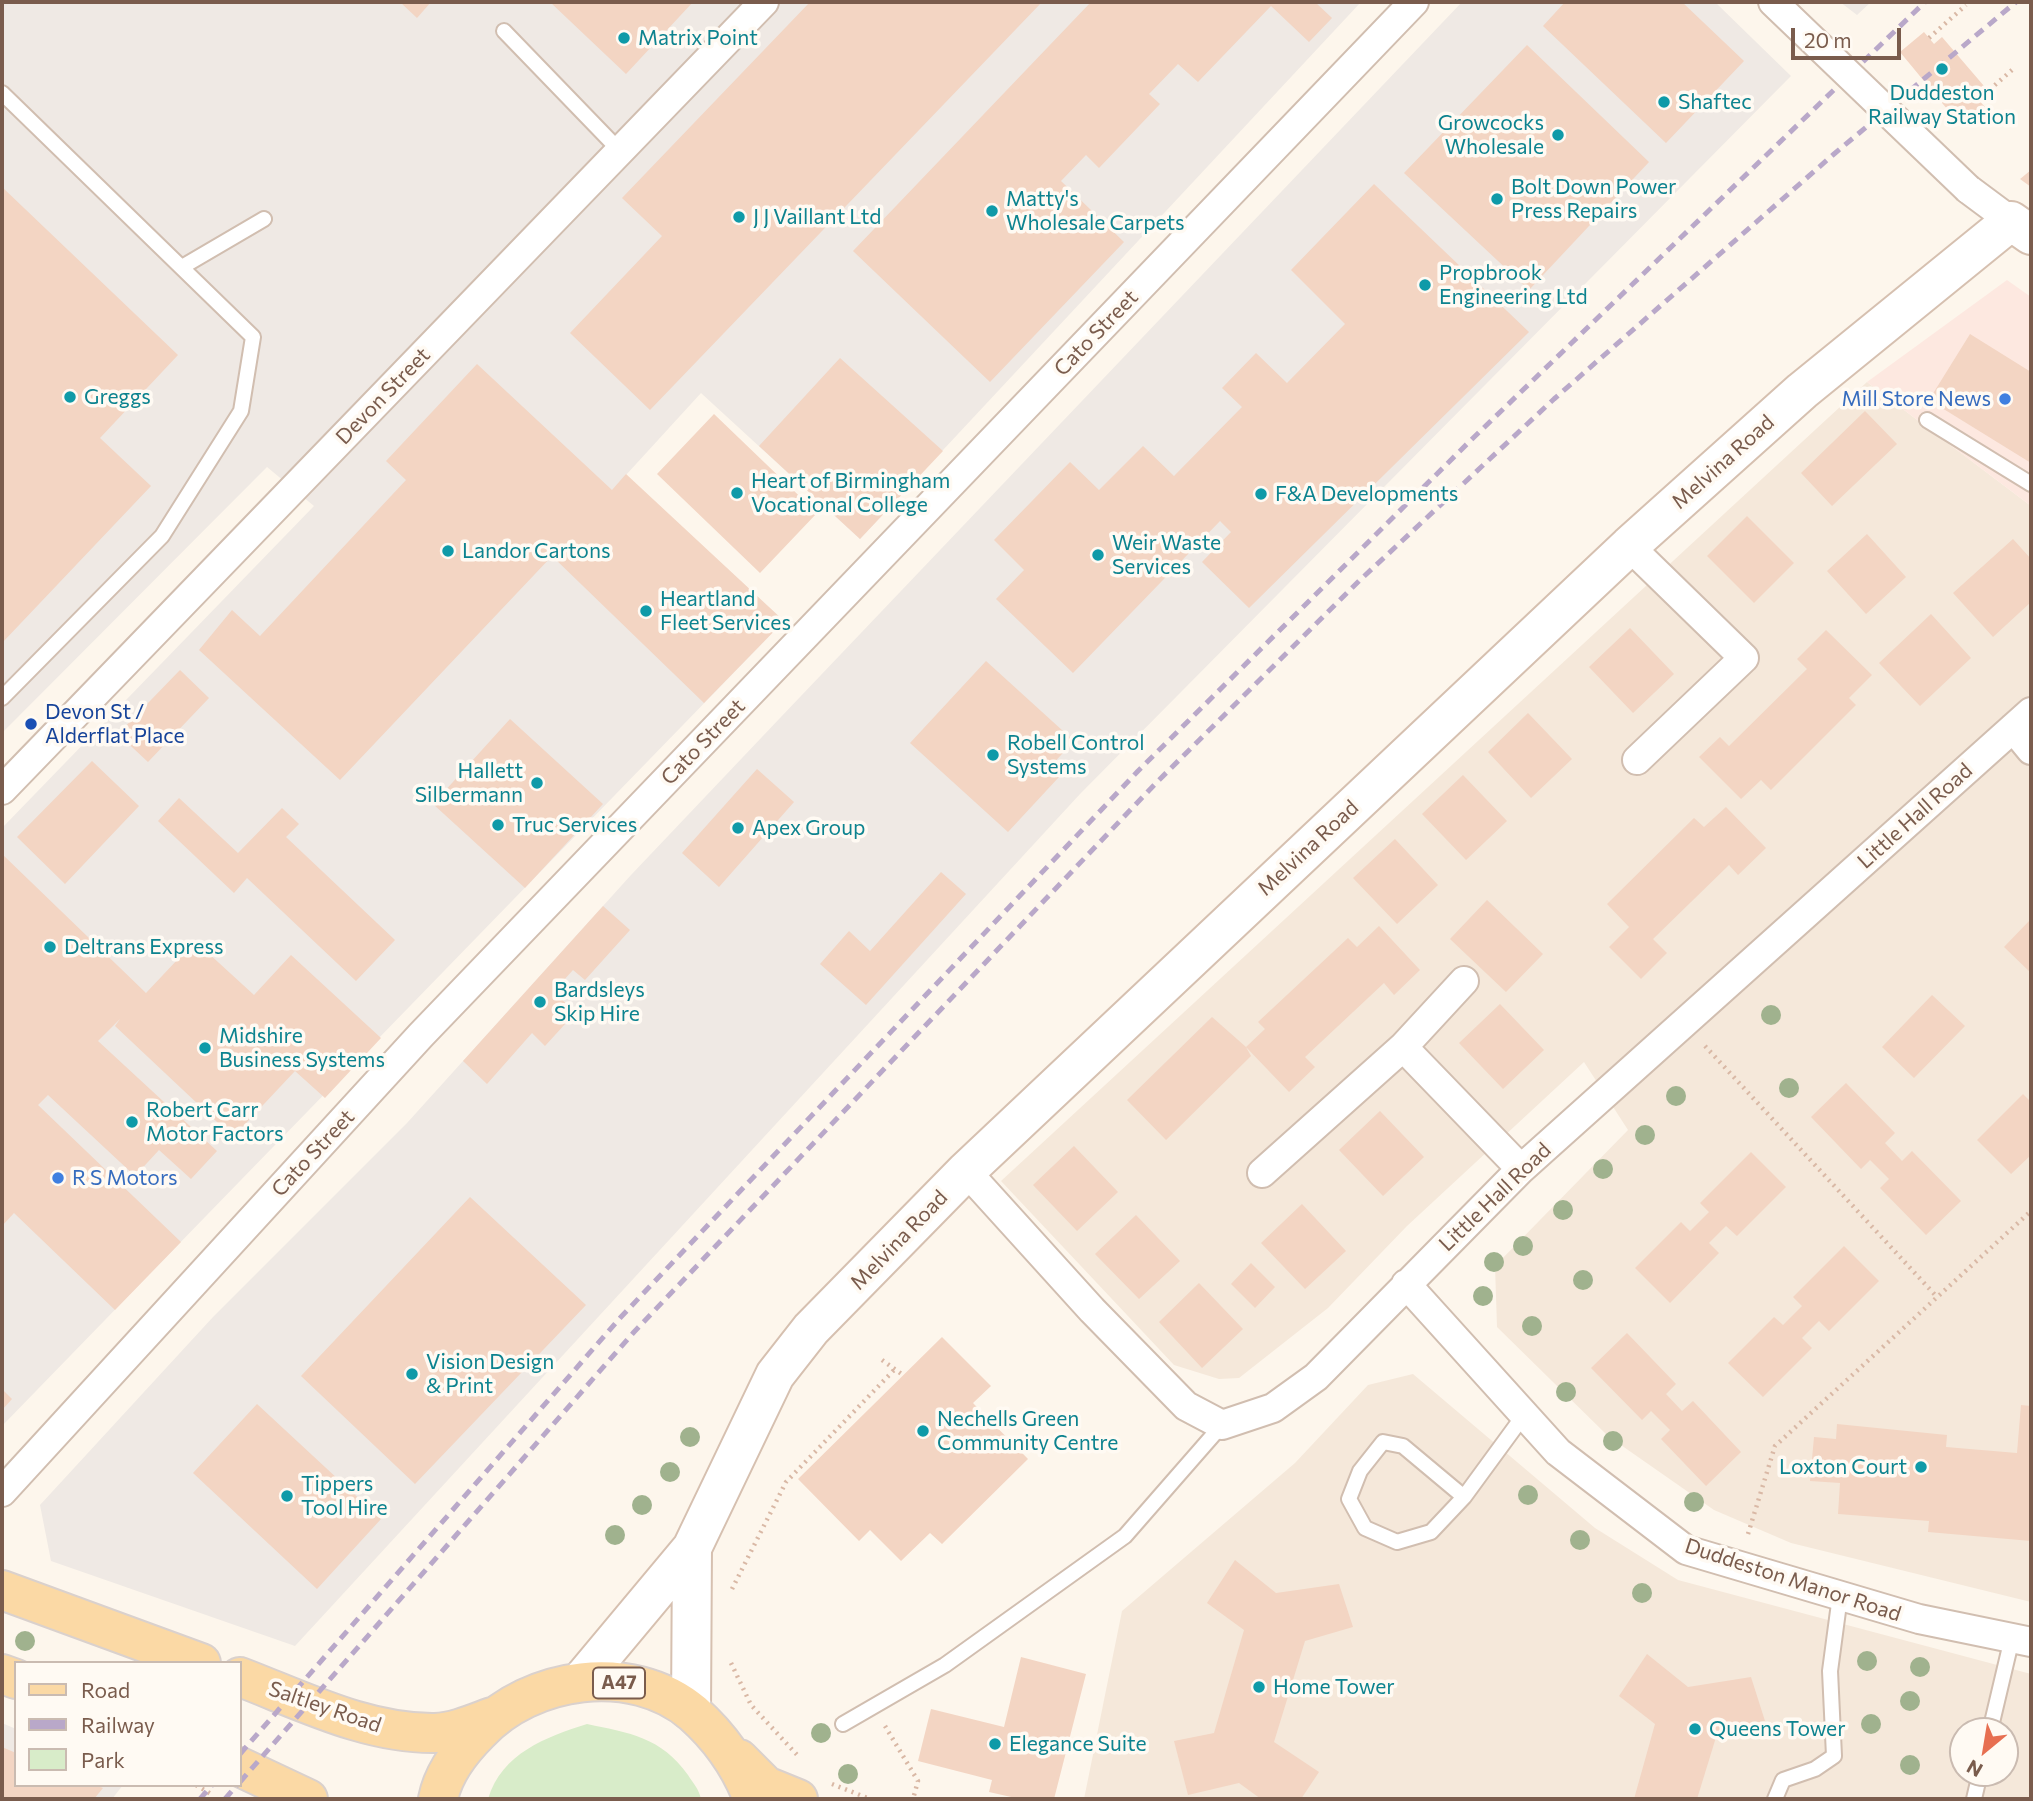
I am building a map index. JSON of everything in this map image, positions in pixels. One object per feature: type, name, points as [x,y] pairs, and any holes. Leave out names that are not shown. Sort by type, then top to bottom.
[{"type":"main road","name":"Melvina Road","points":[[581,1681],[692,1548],[775,1375],[811,1329],[966,1171],[1629,546],[1802,391],[2021,228]]},
{"type":"main road","name":"Melvina Road","points":[[691,1711],[692,1548]]},
{"type":"main road","points":[[2,1590],[196,1661]]},
{"type":"main road","name":"Saltley Road","points":[[242,1678],[374,1728],[436,1733],[461,1729],[493,1717]]},
{"type":"main road","name":"A47","points":[[438,1799],[461,1751],[493,1717],[534,1693],[581,1681],[620,1683],[657,1693],[691,1711],[766,1786],[808,1789]]},
{"type":"main road","name":"A47","points":[[730,1751],[753,1799]]},
{"type":"main road","points":[[242,1768],[308,1799]]},
{"type":"street","name":"Devon Street","points":[[2,790],[764,2]]},
{"type":"street","name":"Cato Street","points":[[2,1492],[421,1035],[1414,2]]},
{"type":"street","points":[[1773,2],[1968,189],[2021,228]]},
{"type":"street","points":[[1629,546],[1744,657],[1637,760]]},
{"type":"street","points":[[2022,720],[2031,750]]},
{"type":"street","name":"Little Hall Road","points":[[1223,1425],[1273,1408],[1317,1377],[1521,1169],[2022,720]]},
{"type":"street","points":[[1262,1173],[1403,1047],[1464,981]]},
{"type":"street","points":[[1403,1047],[1521,1169]]},
{"type":"street","points":[[966,1171],[1092,1310],[1186,1406],[1223,1425]]},
{"type":"street","name":"Duddeston Manor Road","points":[[1406,1284],[1558,1452],[1686,1550],[1919,1619],[2022,1640]]},
{"type":"lane","points":[[504,31],[620,151]]},
{"type":"lane","points":[[2,93],[253,337],[241,411],[162,536],[2,698]]},
{"type":"lane","points":[[182,267],[264,219]]},
{"type":"lane","points":[[1927,420],[2031,484]]},
{"type":"lane","points":[[1464,1497],[1403,1447],[1383,1442],[1360,1471],[1349,1499],[1365,1528],[1397,1542],[1431,1532],[1464,1497],[1524,1415]]},
{"type":"lane","points":[[843,1724],[945,1665],[1125,1536],[1223,1425]]},
{"type":"lane","points":[[1775,1799],[1783,1780],[1815,1769],[1834,1756],[1830,1671],[1840,1596]]},
{"type":"lane","points":[[1995,1717],[2022,1640]]},
{"type":"path","points":[[1928,38],[1966,5]]},
{"type":"path","points":[[1979,99],[2012,70]]},
{"type":"path","points":[[1685,1024],[1937,1297]]},
{"type":"path","points":[[1738,1566],[1775,1446],[2031,1211]]},
{"type":"path","points":[[882,1360],[903,1375]]},
{"type":"path","points":[[730,1592],[786,1482],[895,1369]]},
{"type":"path","points":[[728,1657],[751,1705],[802,1760]]},
{"type":"path","points":[[873,1707],[918,1781],[913,1799]]},
{"type":"path","points":[[808,1789],[870,1799]]},
{"type":"shaded area","points":[[2,2],[1361,2],[860,539],[701,393],[626,475],[784,621],[2,1426],[2,828],[314,506],[267,467],[2,733]]},
{"type":"shaded area","points":[[1462,2],[1715,2],[1791,76],[1080,794],[295,1646],[51,1561],[40,1505],[213,1317],[407,1123],[631,875]]},
{"type":"shaded area","points":[[1840,2],[1871,2],[1857,15]]},
{"type":"shaded area","points":[[2007,280],[2031,297],[2031,506],[1867,382]]},
{"type":"shaded area","points":[[1867,382],[2031,506],[2031,1602],[1791,1543],[1714,1510],[1608,1436],[1497,1327],[1495,1266],[1628,1130],[1584,1062],[1407,1226],[1328,1308],[1239,1378],[1219,1379],[1174,1365],[1001,1181]]},
{"type":"shaded area","points":[[1413,1374],[1595,1528],[1678,1580],[2031,1674],[2031,1799],[1084,1799],[1122,1611],[1295,1463],[1368,1385]]},
{"type":"shaded area","points":[[2,1723],[14,1728],[14,1787],[121,1787],[112,1799],[2,1799]]},
{"type":"green space","points":[[587,1724],[631,1734],[667,1752],[696,1786],[701,1799],[488,1799],[495,1783],[515,1758],[541,1741]]},
{"type":"building","points":[[400,2],[431,2],[417,18]]},
{"type":"building","name":"Matrix Point","points":[[550,2],[693,2],[626,74]]},
{"type":"building","name":"J J Vaillant Ltd","points":[[810,2],[1042,2],[650,410],[570,333],[662,236],[622,198]]},
{"type":"building","name":"Matty's Wholesale Carpets","points":[[1091,2],[1315,2],[1332,18],[1309,42],[1271,6],[1198,82],[1178,64],[1149,94],[1160,104],[1099,168],[1086,155],[1061,181],[1124,242],[990,382],[853,251]]},
{"type":"building","name":"Shaftec","points":[[1565,2],[1682,2],[1744,61],[1666,143],[1543,26]]},
{"type":"building","name":"Duddeston Railway Station","points":[[1924,32],[1934,44],[1942,37],[1984,86],[1974,95],[1985,107],[1972,118],[1962,106],[1952,115],[1900,52]]},
{"type":"building","points":[[1527,45],[1649,162],[1529,290],[1404,173]]},
{"type":"building","points":[[2031,170],[2031,187],[2020,179]]},
{"type":"building","points":[[1374,184],[1529,332],[1249,608],[1202,562],[1231,532],[1220,521],[1073,673],[996,599],[1024,570],[994,540],[1070,462],[1099,490],[1143,446],[1174,476],[1242,407],[1222,388],[1256,353],[1287,383],[1345,324],[1291,270]]},
{"type":"building","name":"Greggs","points":[[2,187],[178,355],[100,438],[151,486],[2,643]]},
{"type":"building","points":[[1970,334],[2031,372],[2031,463],[1929,400]]},
{"type":"building","points":[[840,358],[943,451],[860,539],[759,446]]},
{"type":"building","name":"Landor Cartons","points":[[477,364],[612,490],[626,474],[784,621],[704,703],[552,556],[340,780],[199,650],[232,610],[260,636],[406,480],[386,461]]},
{"type":"building","points":[[1865,411],[1897,444],[1832,506],[1801,473]]},
{"type":"building","name":"Heart of Birmingham Vocational College","points":[[714,414],[817,513],[760,573],[657,474]]},
{"type":"building","points":[[1747,516],[1794,563],[1754,603],[1707,556]]},
{"type":"building","points":[[1867,534],[1906,577],[1866,614],[1827,571]]},
{"type":"building","points":[[2013,539],[2031,559],[2031,602],[1993,637],[1953,593]]},
{"type":"building","points":[[1931,614],[1971,658],[1920,706],[1879,663]]},
{"type":"building","points":[[1630,628],[1674,674],[1633,713],[1589,667]]},
{"type":"building","points":[[1826,630],[1872,675],[1849,698],[1856,705],[1771,790],[1761,780],[1741,799],[1699,757],[1720,737],[1729,746],[1807,669],[1797,659]]},
{"type":"building","name":"Robell Control Systems","points":[[986,661],[1074,741],[1049,768],[1059,777],[1008,832],[910,743]]},
{"type":"building","points":[[180,670],[209,698],[148,762],[118,734]]},
{"type":"building","points":[[1528,713],[1572,759],[1531,798],[1488,752]]},
{"type":"building","points":[[510,719],[603,804],[525,888],[433,804]]},
{"type":"building","points":[[92,761],[139,806],[65,884],[17,837]]},
{"type":"building","name":"Apex Group","points":[[757,769],[794,802],[719,887],[682,853]]},
{"type":"building","points":[[1463,775],[1507,821],[1466,860],[1422,814]]},
{"type":"building","points":[[179,798],[238,853],[282,808],[299,824],[286,837],[395,940],[356,981],[247,878],[234,893],[158,821]]},
{"type":"building","points":[[1726,807],[1766,848],[1738,875],[1729,865],[1653,939],[1667,953],[1641,979],[1609,947],[1629,927],[1607,904],[1694,818],[1704,827]]},
{"type":"building","points":[[1395,839],[1438,885],[1397,924],[1353,878]]},
{"type":"building","points":[[2,854],[146,993],[195,941],[254,995],[291,955],[381,1038],[325,1098],[295,1071],[233,1137],[115,1026],[120,1019],[98,1041],[217,1151],[191,1179],[159,1150],[135,1176],[48,1095],[38,1105],[181,1242],[115,1310],[14,1213],[2,1226]]},
{"type":"building","points":[[941,872],[966,894],[866,1005],[820,964],[849,931],[870,951]]},
{"type":"building","points":[[1487,900],[1543,954],[1506,992],[1450,939]]},
{"type":"building","name":"Bardsleys Skip Hire","points":[[603,906],[630,930],[585,980],[573,970],[553,992],[576,1012],[545,1046],[532,1033],[487,1084],[463,1061]]},
{"type":"building","points":[[2031,919],[2031,973],[2004,947]]},
{"type":"building","points":[[1379,926],[1420,970],[1394,995],[1384,983],[1305,1057],[1315,1067],[1289,1092],[1246,1047],[1265,1029],[1258,1022],[1348,938],[1357,947]]},
{"type":"building","points":[[1932,995],[1965,1026],[1914,1078],[1882,1047]]},
{"type":"building","points":[[1500,1004],[1544,1050],[1503,1089],[1459,1043]]},
{"type":"building","points":[[1212,1017],[1246,1047],[1251,1056],[1166,1140],[1127,1100]]},
{"type":"building","points":[[1846,1083],[1895,1133],[1885,1143],[1902,1161],[1912,1151],[1961,1201],[1926,1235],[1880,1188],[1889,1179],[1870,1160],[1861,1169],[1811,1117]]},
{"type":"building","points":[[2023,1094],[2031,1102],[2031,1155],[2011,1174],[1977,1140]]},
{"type":"building","points":[[1380,1111],[1424,1157],[1383,1196],[1339,1150]]},
{"type":"building","points":[[1074,1146],[1118,1192],[1077,1231],[1033,1185]]},
{"type":"building","points":[[1751,1152],[1786,1187],[1737,1236],[1726,1226],[1709,1243],[1719,1253],[1670,1303],[1635,1268],[1681,1222],[1690,1231],[1709,1212],[1700,1203]]},
{"type":"building","name":"Vision Design & Print","points":[[470,1197],[586,1305],[415,1484],[301,1376]]},
{"type":"building","points":[[1302,1204],[1346,1251],[1305,1289],[1261,1243]]},
{"type":"building","points":[[1136,1215],[1180,1261],[1139,1299],[1095,1254]]},
{"type":"building","points":[[1844,1246],[1879,1281],[1829,1331],[1819,1321],[1802,1338],[1812,1348],[1763,1397],[1728,1363],[1774,1317],[1783,1325],[1802,1306],[1793,1297]]},
{"type":"building","points":[[1251,1263],[1275,1287],[1255,1308],[1231,1284]]},
{"type":"building","points":[[1199,1283],[1243,1329],[1202,1368],[1159,1322]]},
{"type":"building","points":[[1627,1333],[1676,1384],[1666,1394],[1682,1411],[1693,1401],[1741,1452],[1706,1486],[1661,1439],[1670,1430],[1651,1411],[1642,1420],[1591,1368]]},
{"type":"building","name":"Nechells Green Community Centre","points":[[942,1337],[991,1386],[973,1403],[1028,1459],[942,1544],[930,1533],[901,1561],[870,1530],[859,1541],[798,1479]]},
{"type":"building","points":[[2,1389],[12,1399],[2,1410]]},
{"type":"building","name":"Tippers Tool Hire","points":[[257,1404],[381,1519],[317,1589],[193,1473]]},
{"type":"building","name":"Loxton Court","points":[[2021,1405],[2031,1406],[2031,1541],[1928,1532],[1929,1521],[1838,1514],[1840,1483],[1810,1481],[1814,1437],[1836,1439],[1837,1424],[1947,1435],[1946,1447],[2017,1453]]},
{"type":"building","name":"Home Tower","points":[[1235,1560],[1276,1593],[1339,1584],[1353,1627],[1305,1641],[1274,1742],[1319,1772],[1301,1799],[1261,1799],[1239,1783],[1188,1795],[1174,1741],[1214,1733],[1244,1630],[1207,1603]]},
{"type":"building","name":"Queens Tower","points":[[1647,1654],[1688,1687],[1751,1677],[1765,1721],[1717,1734],[1697,1799],[1634,1799],[1655,1724],[1619,1696]]},
{"type":"building","name":"Elegance Suite","points":[[1021,1657],[1086,1674],[1054,1799],[1020,1799],[989,1792],[992,1780],[918,1761],[931,1709],[1004,1727]]},
{"type":"building","points":[[2,1747],[14,1752],[14,1787],[103,1788],[94,1799],[2,1799]]},
{"type":"railway","points":[[242,1752],[620,1318],[1138,771],[1469,442],[1925,2]]},
{"type":"railway","points":[[242,1780],[634,1332],[1156,783],[1359,581],[1554,399],[1834,154],[2016,2]]},
{"type":"railway","points":[[200,1799],[210,1787]]},
{"type":"railway","points":[[225,1799],[235,1787]]},
{"type":"place","name":"Matrix Point","points":[[624,38]]},
{"type":"place","name":"Duddeston Railway Station","points":[[1942,69]]},
{"type":"place","name":"Shaftec","points":[[1664,102]]},
{"type":"place","name":"Growcocks Wholesale","points":[[1558,135]]},
{"type":"place","name":"Bolt Down Power Press Repairs","points":[[1497,199]]},
{"type":"place","name":"Matty's Wholesale Carpets","points":[[992,211]]},
{"type":"place","name":"J J Vaillant Ltd","points":[[739,217]]},
{"type":"place","name":"Propbrook Engineering Ltd","points":[[1425,285]]},
{"type":"place","name":"Greggs","points":[[70,397]]},
{"type":"place","name":"Mill Store News","points":[[2005,399]]},
{"type":"place","name":"Heart of Birmingham Vocational College","points":[[737,493]]},
{"type":"place","name":"F&A Developments","points":[[1261,494]]},
{"type":"place","name":"Landor Cartons","points":[[448,551]]},
{"type":"place","name":"Weir Waste Services","points":[[1098,555]]},
{"type":"place","name":"Heartland Fleet Services","points":[[646,611]]},
{"type":"place","name":"Devon St / Alderflat Place","points":[[31,724]]},
{"type":"place","name":"Robell Control Systems","points":[[993,755]]},
{"type":"place","name":"Hallett Silbermann","points":[[537,783]]},
{"type":"place","name":"Truc Services","points":[[498,825]]},
{"type":"place","name":"Apex Group","points":[[738,828]]},
{"type":"place","name":"Deltrans Express","points":[[50,947]]},
{"type":"place","name":"Bardsleys Skip Hire","points":[[540,1002]]},
{"type":"place","name":"Midshire Business Systems","points":[[205,1048]]},
{"type":"place","name":"Robert Carr Motor Factors","points":[[132,1122]]},
{"type":"place","name":"R S Motors","points":[[58,1178]]},
{"type":"place","name":"Vision Design & Print","points":[[412,1374]]},
{"type":"place","name":"Nechells Green Community Centre","points":[[923,1431]]},
{"type":"place","name":"Loxton Court","points":[[1921,1467]]},
{"type":"place","name":"Tippers Tool Hire","points":[[287,1496]]},
{"type":"place","name":"Home Tower","points":[[1259,1687]]},
{"type":"place","name":"Queens Tower","points":[[1695,1729]]},
{"type":"place","name":"Elegance Suite","points":[[995,1744]]}]
